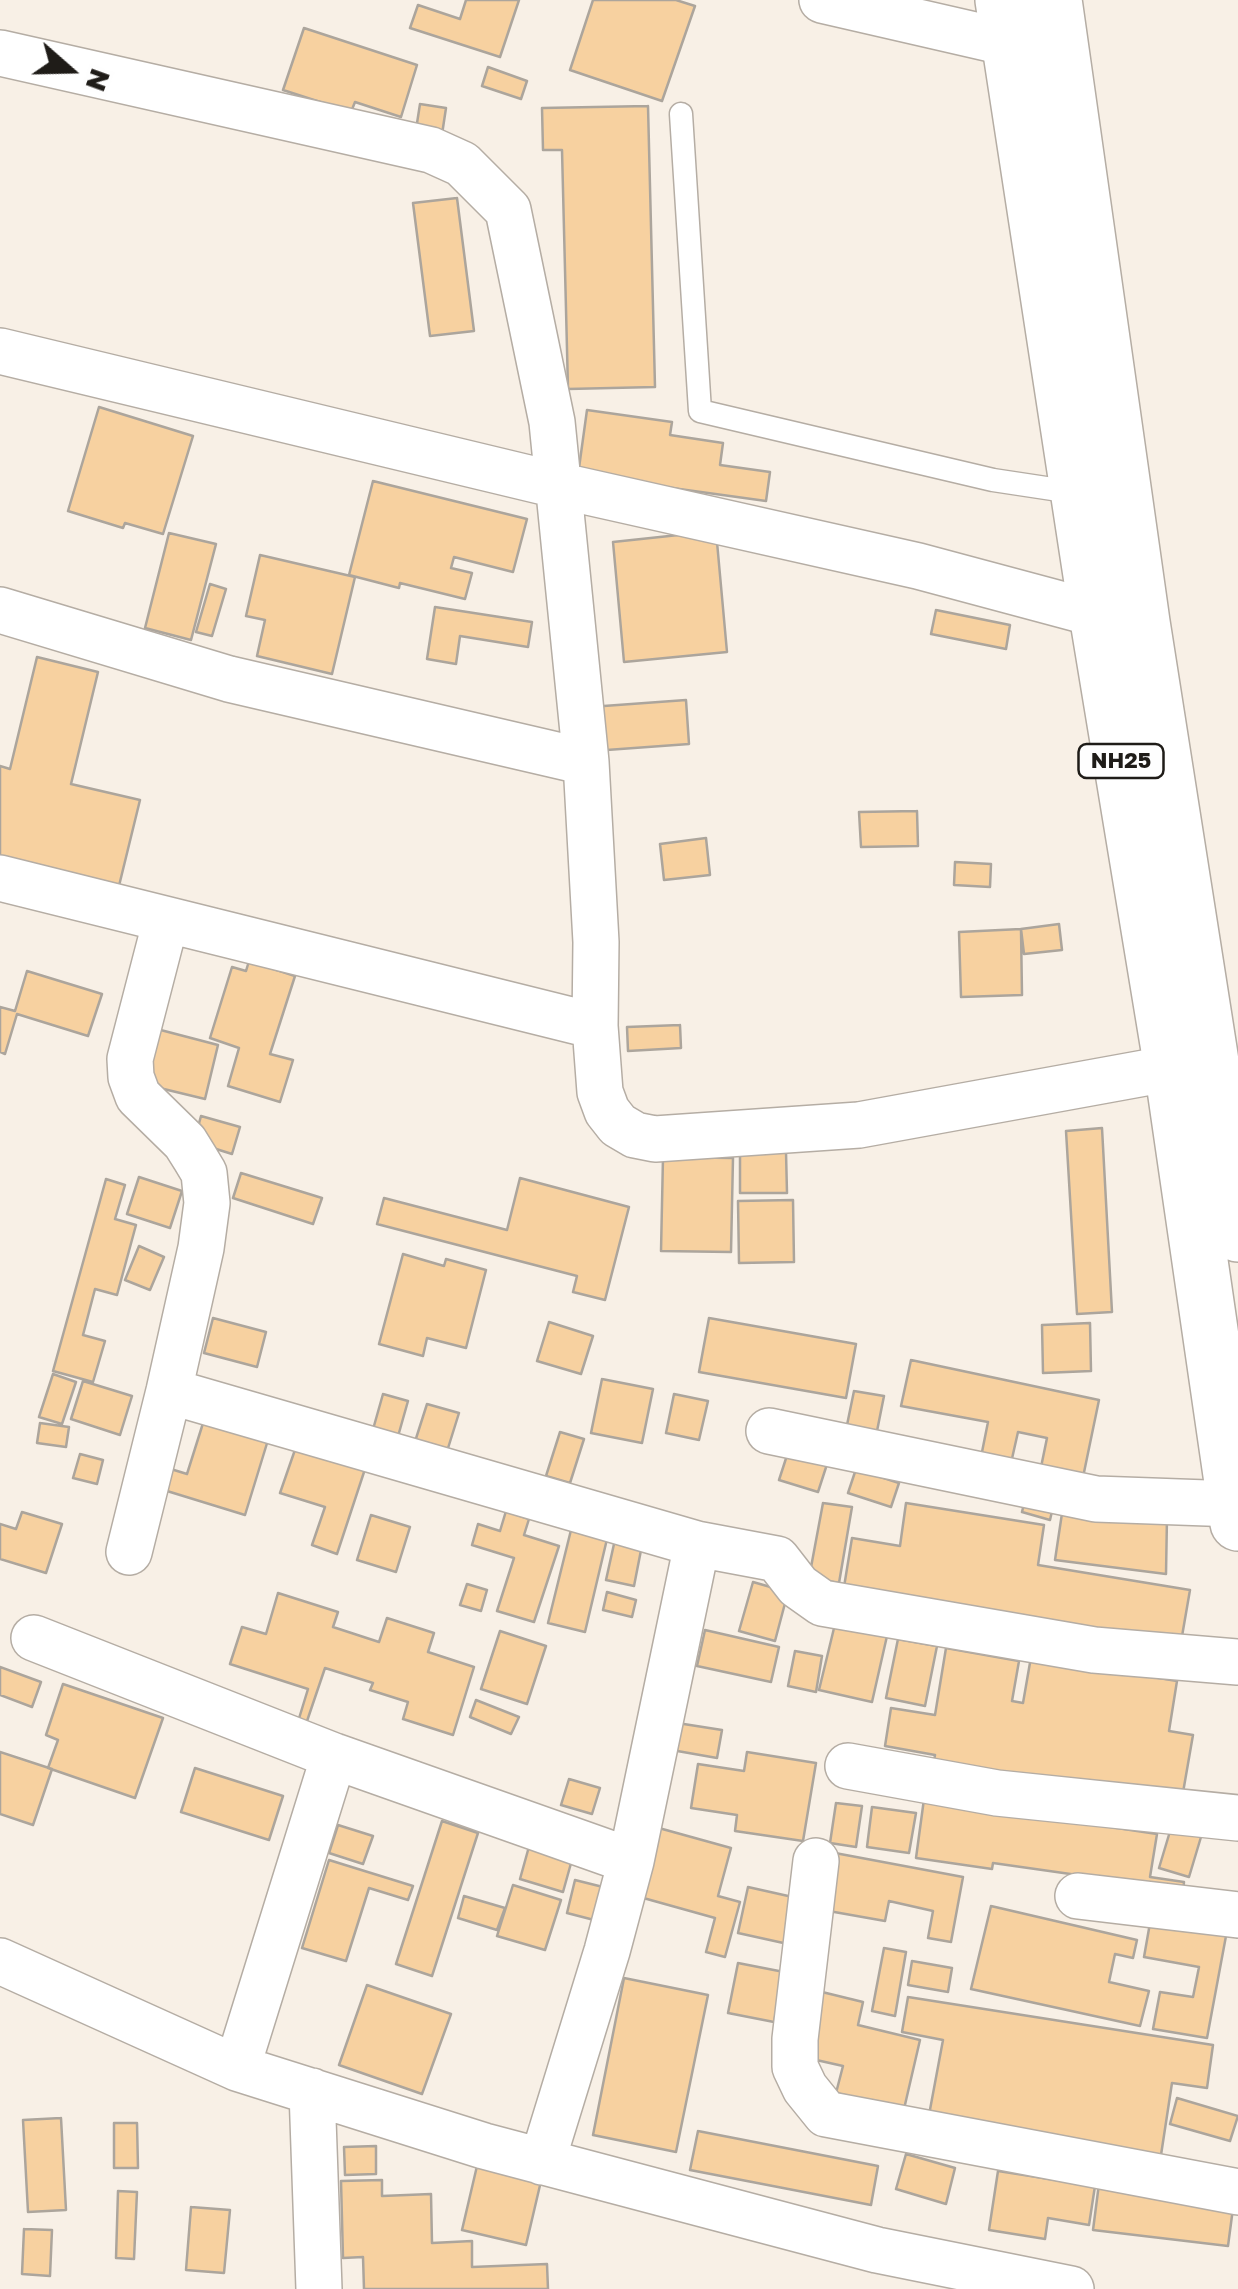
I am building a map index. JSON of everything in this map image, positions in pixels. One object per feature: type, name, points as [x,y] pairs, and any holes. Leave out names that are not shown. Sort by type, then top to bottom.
[{"type":"main road","name":"NH25","points":[[1054,0],[1142,622],[1238,1234]]},
{"type":"main road","name":"NH25","points":[[1006,21],[1172,1068],[1236,1513]]},
{"type":"street","points":[[822,0],[1006,21]]},
{"type":"street","points":[[0,52],[432,150],[462,164],[508,210],[552,422],[586,762],[600,1092],[618,1125],[635,1135],[655,1139],[859,1126],[1172,1068]]},
{"type":"street","points":[[0,352],[556,485],[845,548],[1097,614]]},
{"type":"street","points":[[0,610],[228,679],[586,762]]},
{"type":"street","points":[[0,878],[595,1026]]},
{"type":"street","points":[[129,1552],[170,1391],[207,1203],[204,1173],[195,1158],[185,1142],[138,1096],[131,1077],[130,1059],[166,920]]},
{"type":"street","points":[[170,1391],[697,1544],[777,1559],[798,1586],[822,1602],[1094,1650],[1238,1662]]},
{"type":"street","points":[[769,1431],[1096,1498],[1236,1513]]},
{"type":"street","points":[[542,2162],[631,1861],[697,1544]]},
{"type":"street","points":[[34,1638],[334,1756],[631,1861]]},
{"type":"street","points":[[237,2068],[334,1756]]},
{"type":"street","points":[[848,1766],[996,1793],[1238,1818]]},
{"type":"street","points":[[816,1860],[794,2039],[795,2067],[804,2088],[826,2114],[1238,2192]]},
{"type":"street","points":[[1078,1896],[1238,1914]]},
{"type":"street","points":[[0,1961],[237,2068],[542,2162],[877,2250],[1071,2289]]},
{"type":"street","points":[[312,2091],[319,2289]]},
{"type":"lane","points":[[680,114],[700,411],[993,480],[1079,493]]},
{"type":"building","points":[[466,0],[519,0],[500,57],[410,28],[418,5],[460,19]]},
{"type":"building","points":[[593,0],[676,0],[695,6],[662,101],[570,70]]},
{"type":"building","points":[[304,28],[417,65],[401,117],[355,102],[351,112],[283,90]]},
{"type":"building","points":[[488,67],[527,81],[521,99],[482,86]]},
{"type":"building","points":[[420,104],[446,108],[441,141],[415,136]]},
{"type":"building","points":[[648,106],[655,387],[568,389],[562,150],[543,150],[542,108]]},
{"type":"building","points":[[457,198],[474,331],[430,336],[413,203]]},
{"type":"building","points":[[99,407],[193,436],[163,534],[125,523],[123,528],[68,511]]},
{"type":"building","points":[[587,410],[672,422],[670,435],[723,443],[720,465],[770,472],[766,501],[578,475]]},
{"type":"building","points":[[373,481],[527,519],[513,572],[454,557],[451,568],[472,573],[465,599],[349,575]]},
{"type":"building","points":[[716,531],[727,652],[624,662],[613,542]]},
{"type":"building","points":[[169,533],[216,544],[191,640],[145,628]]},
{"type":"building","points":[[260,555],[355,577],[332,674],[257,656],[265,620],[246,616]]},
{"type":"building","points":[[210,584],[226,589],[212,636],[196,632]]},
{"type":"building","points":[[435,607],[532,622],[528,647],[460,636],[456,664],[427,659]]},
{"type":"building","points":[[936,610],[1010,625],[1006,649],[931,634]]},
{"type":"building","points":[[37,657],[98,672],[71,784],[140,800],[117,894],[0,866],[0,766],[10,769]]},
{"type":"building","points":[[686,700],[689,744],[593,751],[590,707]]},
{"type":"building","points":[[917,811],[918,846],[861,847],[859,812]]},
{"type":"building","points":[[706,838],[710,875],[664,880],[660,844]]},
{"type":"building","points":[[955,862],[991,864],[990,887],[954,885]]},
{"type":"building","points":[[1059,924],[1062,950],[1024,954],[1021,929]]},
{"type":"building","points":[[1021,929],[1022,995],[961,997],[959,932]]},
{"type":"building","points":[[249,961],[295,976],[270,1054],[293,1060],[280,1102],[228,1086],[239,1048],[210,1038],[232,967],[246,971]]},
{"type":"building","points":[[27,971],[102,994],[88,1036],[17,1014],[5,1054],[0,1052],[0,1007],[15,1011]]},
{"type":"building","points":[[680,1025],[681,1048],[628,1051],[627,1027]]},
{"type":"building","points":[[153,1028],[218,1045],[205,1099],[139,1083]]},
{"type":"building","points":[[201,1116],[240,1127],[232,1154],[194,1142]]},
{"type":"building","points":[[1102,1128],[1112,1312],[1077,1314],[1066,1131]]},
{"type":"building","points":[[786,1152],[787,1193],[740,1193],[740,1153]]},
{"type":"building","points":[[663,1157],[733,1158],[731,1252],[661,1251]]},
{"type":"building","points":[[241,1173],[322,1198],[313,1224],[233,1198]]},
{"type":"building","points":[[139,1177],[182,1191],[170,1228],[127,1214]]},
{"type":"building","points":[[520,1178],[629,1207],[605,1300],[573,1292],[577,1276],[377,1224],[384,1198],[507,1230]]},
{"type":"building","points":[[106,1179],[125,1185],[115,1219],[136,1225],[117,1295],[95,1289],[83,1335],[105,1341],[93,1382],[53,1371]]},
{"type":"building","points":[[793,1200],[794,1262],[739,1263],[738,1201]]},
{"type":"building","points":[[139,1246],[164,1257],[150,1290],[125,1280]]},
{"type":"building","points":[[403,1254],[444,1266],[446,1259],[486,1270],[466,1348],[427,1338],[423,1356],[379,1344]]},
{"type":"building","points":[[213,1318],[266,1332],[257,1367],[204,1353]]},
{"type":"building","points":[[709,1318],[856,1344],[846,1398],[699,1372]]},
{"type":"building","points":[[549,1322],[593,1336],[581,1374],[537,1361]]},
{"type":"building","points":[[1090,1323],[1091,1371],[1043,1373],[1042,1325]]},
{"type":"building","points":[[911,1360],[1099,1400],[1082,1482],[1040,1472],[1047,1438],[1018,1432],[1011,1463],[981,1457],[988,1422],[901,1406]]},
{"type":"building","points":[[53,1374],[76,1382],[62,1424],[39,1417]]},
{"type":"building","points":[[602,1379],[653,1389],[642,1443],[591,1433]]},
{"type":"building","points":[[83,1381],[132,1396],[120,1435],[71,1419]]},
{"type":"building","points":[[854,1391],[884,1396],[877,1431],[847,1425]]},
{"type":"building","points":[[383,1394],[408,1401],[395,1447],[370,1440]]},
{"type":"building","points":[[674,1394],[708,1401],[699,1440],[666,1433]]},
{"type":"building","points":[[427,1404],[459,1413],[444,1461],[412,1451]]},
{"type":"building","points":[[204,1420],[268,1440],[245,1515],[154,1487],[161,1466],[187,1474]]},
{"type":"building","points":[[40,1423],[69,1427],[66,1447],[37,1443]]},
{"type":"building","points":[[560,1432],[584,1439],[570,1483],[546,1476]]},
{"type":"building","points":[[791,1443],[830,1455],[818,1492],[779,1480]]},
{"type":"building","points":[[297,1444],[366,1466],[337,1554],[312,1545],[325,1507],[280,1493]]},
{"type":"building","points":[[80,1454],[103,1460],[97,1484],[73,1478]]},
{"type":"building","points":[[856,1469],[899,1483],[891,1507],[848,1493]]},
{"type":"building","points":[[1027,1491],[1055,1498],[1050,1520],[1022,1512]]},
{"type":"building","points":[[1064,1500],[1167,1517],[1166,1574],[1055,1560]]},
{"type":"building","points":[[823,1503],[852,1507],[839,1583],[809,1578]]},
{"type":"building","points":[[906,1503],[1044,1525],[1038,1565],[1190,1590],[1181,1642],[844,1587],[852,1538],[900,1546]]},
{"type":"building","points":[[506,1511],[529,1519],[524,1535],[559,1546],[534,1622],[497,1611],[514,1558],[472,1545],[478,1524],[500,1531]]},
{"type":"building","points":[[22,1512],[62,1524],[46,1573],[0,1559],[0,1524],[16,1529]]},
{"type":"building","points":[[371,1515],[410,1527],[396,1572],[357,1560]]},
{"type":"building","points":[[571,1530],[607,1539],[585,1632],[548,1623]]},
{"type":"building","points":[[616,1535],[643,1540],[634,1586],[606,1580]]},
{"type":"building","points":[[753,1582],[788,1592],[775,1641],[739,1631]]},
{"type":"building","points":[[467,1584],[487,1590],[481,1611],[460,1605]]},
{"type":"building","points":[[607,1592],[636,1600],[632,1617],[603,1610]]},
{"type":"building","points":[[278,1593],[338,1612],[333,1627],[379,1642],[387,1618],[434,1633],[428,1652],[474,1667],[453,1735],[403,1719],[408,1702],[370,1690],[373,1683],[325,1668],[305,1727],[297,1725],[308,1689],[230,1664],[242,1627],[266,1634]]},
{"type":"building","points":[[835,1624],[887,1636],[872,1702],[819,1690]]},
{"type":"building","points":[[705,1630],[779,1647],[771,1682],[697,1666]]},
{"type":"building","points":[[500,1631],[546,1646],[527,1704],[481,1689]]},
{"type":"building","points":[[898,1639],[937,1646],[925,1706],[886,1698]]},
{"type":"building","points":[[946,1648],[1019,1661],[1012,1701],[1023,1703],[1031,1657],[1177,1681],[1169,1731],[1193,1735],[1181,1804],[931,1776],[935,1755],[885,1746],[891,1708],[935,1715]]},
{"type":"building","points":[[795,1651],[822,1656],[816,1692],[788,1686]]},
{"type":"building","points":[[0,1667],[41,1682],[32,1707],[0,1695]]},
{"type":"building","points":[[63,1684],[163,1718],[135,1798],[48,1768],[58,1740],[46,1735]]},
{"type":"building","points":[[476,1700],[519,1717],[511,1734],[470,1717]]},
{"type":"building","points":[[671,1722],[722,1730],[717,1758],[666,1749]]},
{"type":"building","points":[[0,1752],[52,1769],[33,1825],[0,1814]]},
{"type":"building","points":[[747,1752],[816,1763],[803,1841],[735,1831],[737,1815],[691,1808],[698,1764],[744,1771]]},
{"type":"building","points":[[195,1768],[283,1796],[269,1840],[181,1812]]},
{"type":"building","points":[[569,1779],[600,1788],[592,1814],[561,1805]]},
{"type":"building","points":[[924,1799],[1157,1834],[1150,1877],[1184,1882],[1183,1890],[993,1863],[992,1869],[916,1858]]},
{"type":"building","points":[[836,1803],[862,1806],[856,1847],[830,1843]]},
{"type":"building","points":[[872,1807],[916,1813],[909,1853],[867,1847]]},
{"type":"building","points":[[442,1821],[478,1833],[432,1976],[396,1964]]},
{"type":"building","points":[[338,1825],[373,1836],[363,1864],[329,1853]]},
{"type":"building","points":[[648,1825],[731,1848],[718,1896],[740,1902],[725,1957],[706,1952],[715,1918],[629,1894]]},
{"type":"building","points":[[1171,1828],[1201,1837],[1189,1877],[1159,1868]]},
{"type":"building","points":[[530,1843],[573,1856],[563,1892],[520,1879]]},
{"type":"building","points":[[835,1853],[963,1877],[951,1942],[928,1938],[933,1911],[889,1901],[885,1921],[823,1910]]},
{"type":"building","points":[[329,1860],[413,1886],[408,1900],[369,1888],[346,1961],[302,1948]]},
{"type":"building","points":[[575,1880],[607,1888],[598,1921],[567,1913]]},
{"type":"building","points":[[513,1885],[561,1900],[545,1950],[497,1936]]},
{"type":"building","points":[[748,1887],[806,1900],[797,1946],[738,1933]]},
{"type":"building","points":[[464,1896],[505,1908],[497,1930],[458,1918]]},
{"type":"building","points":[[991,1906],[1137,1940],[1133,1958],[1115,1954],[1109,1982],[1149,1991],[1140,2026],[971,1989]]},
{"type":"building","points":[[1150,1923],[1226,1936],[1207,2038],[1153,2029],[1160,1992],[1193,1997],[1199,1967],[1144,1957]]},
{"type":"building","points":[[884,1948],[906,1952],[895,2016],[872,2011]]},
{"type":"building","points":[[912,1961],[952,1968],[948,1992],[908,1985]]},
{"type":"building","points":[[738,1963],[784,1972],[774,2022],[728,2013]]},
{"type":"building","points":[[624,1978],[708,1995],[676,2152],[593,2135]]},
{"type":"building","points":[[367,1985],[451,2014],[422,2094],[339,2065]]},
{"type":"building","points":[[818,1991],[863,2002],[858,2025],[920,2040],[904,2109],[836,2093],[843,2066],[803,2057]]},
{"type":"building","points":[[908,1997],[1213,2045],[1207,2088],[1172,2083],[1161,2155],[929,2115],[943,2040],[902,2032]]},
{"type":"building","points":[[1177,2098],[1238,2116],[1230,2141],[1170,2124]]},
{"type":"building","points":[[61,2118],[66,2210],[28,2212],[23,2120]]},
{"type":"building","points":[[114,2123],[137,2123],[138,2168],[114,2168]]},
{"type":"building","points":[[698,2131],[878,2166],[871,2205],[690,2170]]},
{"type":"building","points":[[376,2146],[376,2174],[345,2175],[344,2147]]},
{"type":"building","points":[[906,2154],[955,2168],[946,2204],[896,2189]]},
{"type":"building","points":[[477,2166],[541,2181],[526,2245],[462,2230]]},
{"type":"building","points":[[998,2171],[1095,2186],[1089,2225],[1048,2218],[1045,2239],[989,2230]]},
{"type":"building","points":[[1100,2176],[1235,2193],[1228,2246],[1093,2230]]},
{"type":"building","points":[[382,2180],[382,2196],[431,2194],[432,2243],[472,2241],[472,2267],[547,2264],[548,2289],[364,2289],[363,2257],[343,2258],[341,2181]]},
{"type":"building","points":[[118,2191],[137,2192],[134,2259],[116,2258]]},
{"type":"building","points":[[191,2207],[230,2210],[224,2273],[186,2270]]},
{"type":"building","points":[[24,2229],[52,2230],[50,2276],[22,2274]]}]
